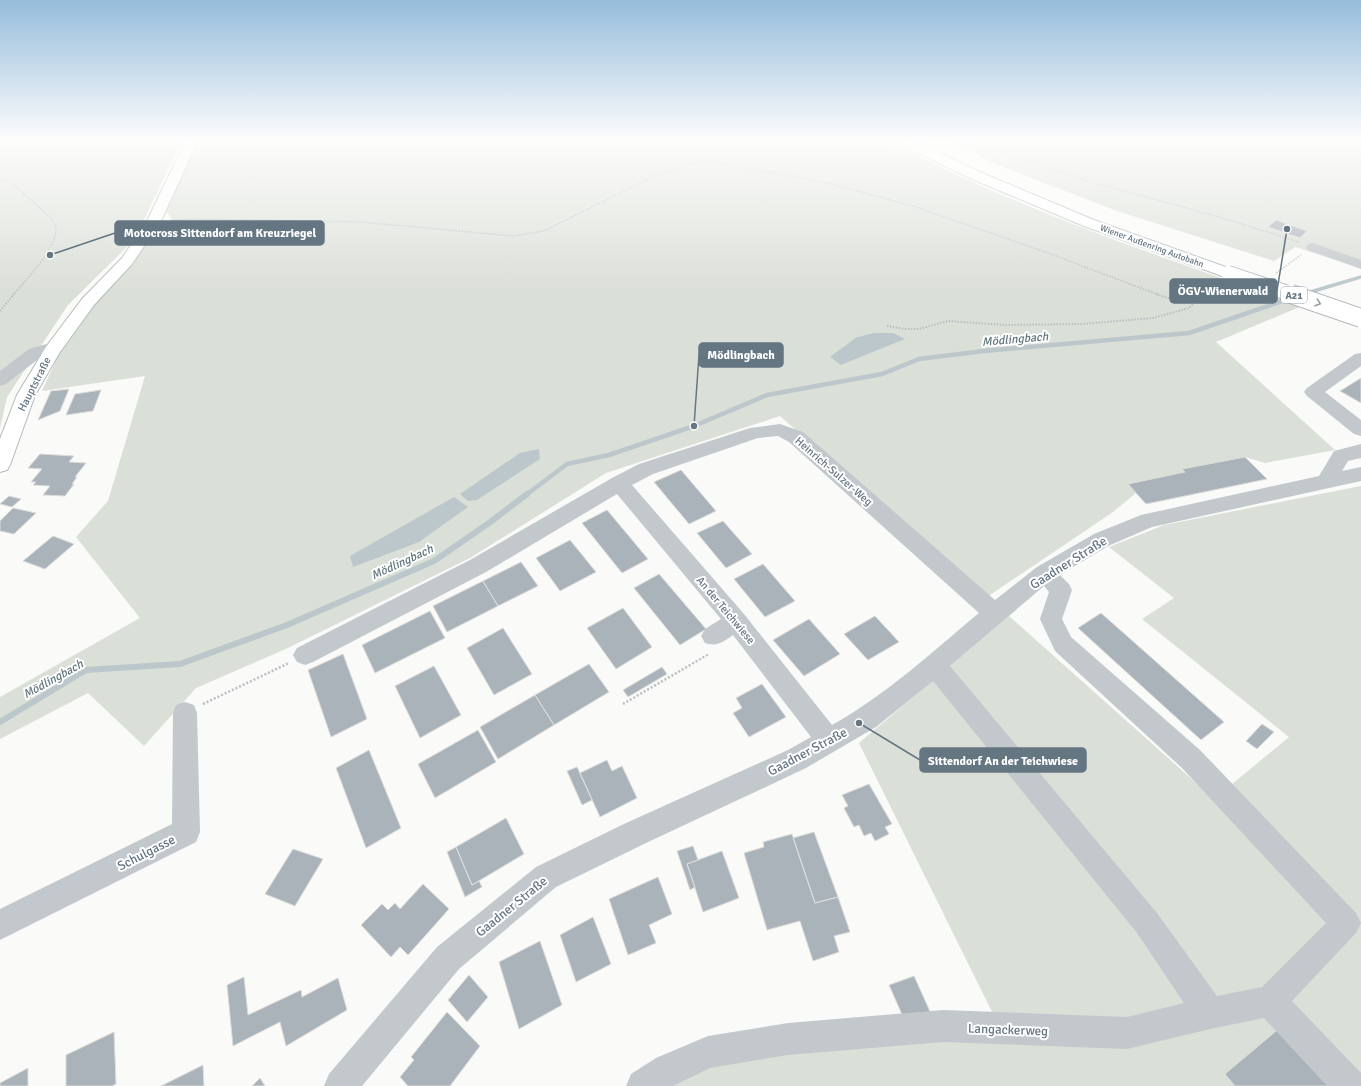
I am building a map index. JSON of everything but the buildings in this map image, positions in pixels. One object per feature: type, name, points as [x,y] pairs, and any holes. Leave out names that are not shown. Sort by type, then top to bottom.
[{"type":"main road","name":"Hauptstraße","points":[[0,465],[26,395],[54,347],[88,302],[127,261],[154,221],[168,191]]},
{"type":"main road","name":"Wiener Außenring Autobahn","points":[[1012,191],[1089,223],[1231,268]]},
{"type":"main road","name":"Wiener Außenring Autobahn","points":[[1042,191],[1231,268]]},
{"type":"main road","name":"A21","points":[[1231,268],[1361,304]]},
{"type":"main road","name":"A21","points":[[1231,268],[1361,318]]},
{"type":"street","points":[[1313,247],[1361,265]]},
{"type":"street","points":[[0,380],[35,353],[54,347]]},
{"type":"street","points":[[1361,358],[1313,392],[1361,430]]},
{"type":"street","name":"Heinrich-Sulzer-Weg","points":[[305,655],[478,566],[619,483],[646,469],[757,432],[780,430],[796,437],[995,613]]},
{"type":"street","points":[[1326,481],[1341,456],[1361,451]]},
{"type":"street","name":"Gaadner Straße","points":[[341,1086],[448,958],[546,877],[636,833],[797,759],[867,719],[899,695],[995,613],[1045,573],[1100,540],[1148,520],[1361,474]]},
{"type":"street","name":"An der Teichwiese","points":[[619,483],[736,621],[829,741]]},
{"type":"street","points":[[1045,573],[1061,590],[1051,619],[1063,644],[1191,759],[1346,924],[1270,1002],[1350,1086]]},
{"type":"street","points":[[712,644],[736,621]]},
{"type":"street","points":[[934,664],[1148,923],[1210,1013]]},
{"type":"street","name":"Schulgasse","points":[[0,925],[186,832],[185,713]]},
{"type":"street","name":"Langackerweg","points":[[643,1086],[668,1070],[708,1052],[788,1039],[943,1026],[1127,1033],[1210,1013],[1270,1002]]},
{"type":"path","points":[[0,311],[46,255],[54,238],[56,227],[52,219],[21,191]]},
{"type":"path","points":[[154,221],[193,219],[362,222],[513,236],[544,231],[623,191]]},
{"type":"path","points":[[855,191],[914,206],[1051,254],[1166,298],[1195,302],[1240,293]]},
{"type":"path","points":[[1123,191],[1223,218],[1313,247]]},
{"type":"path","points":[[1272,275],[1313,247]]},
{"type":"path","points":[[887,326],[905,329],[919,329],[948,321],[1006,325],[1082,324],[1153,318],[1189,308],[1195,302]]},
{"type":"path","points":[[623,704],[712,644]]},
{"type":"path","points":[[185,713],[305,655]]},
{"type":"shaded area","points":[[0,191],[158,191],[135,239],[68,305],[7,397],[0,428]]},
{"type":"shaded area","points":[[175,191],[991,191],[1091,231],[1302,306],[1216,342],[1335,450],[1265,463],[1245,457],[1182,469],[1185,472],[1128,484],[1136,493],[1113,512],[987,597],[780,416],[606,473],[470,558],[288,648],[196,688],[144,746],[88,693],[0,739],[0,697],[140,618],[76,537],[108,501],[145,376],[42,391],[64,343],[89,309],[156,233],[175,223],[166,211]],"holes":[[[873,333],[893,334],[904,339],[841,365],[857,337]]]},
{"type":"shaded area","points":[[1064,191],[1361,191],[1361,266],[1358,267],[1295,247],[1274,261],[1117,211]]},
{"type":"shaded area","points":[[873,333],[893,333],[905,339],[841,365],[830,357],[857,337]]},
{"type":"shaded area","points":[[539,449],[540,459],[477,500],[468,501],[460,494],[520,453]]},
{"type":"shaded area","points":[[1361,486],[1361,1086],[658,1086],[705,1064],[774,1052],[1004,1036],[859,743],[1009,616],[1214,799],[1289,737],[1142,619],[1174,598],[1109,547],[1164,525]]},
{"type":"shaded area","points":[[454,497],[468,507],[419,542],[353,567],[350,556]]},
{"type":"waterway","name":"Mödlingbach","points":[[1307,293],[1361,277]]},
{"type":"waterway","name":"Mödlingbach","points":[[526,495],[567,464],[609,455],[694,426],[767,395],[882,374],[919,359],[984,351],[1189,333],[1291,298]]},
{"type":"waterway","name":"Mödlingbach","points":[[0,722],[86,670],[180,664],[287,625],[434,561],[489,523],[527,494]]},
{"type":"place","name":"ÖGV-Wienerwald","points":[[1287,229]]},
{"type":"place","name":"Motocross Sittendorf am Kreuzriegel","points":[[50,255]]},
{"type":"place","name":"Mödlingbach","points":[[694,426]]},
{"type":"place","name":"Sittendorf An der Teichwiese","points":[[859,723]]}]
